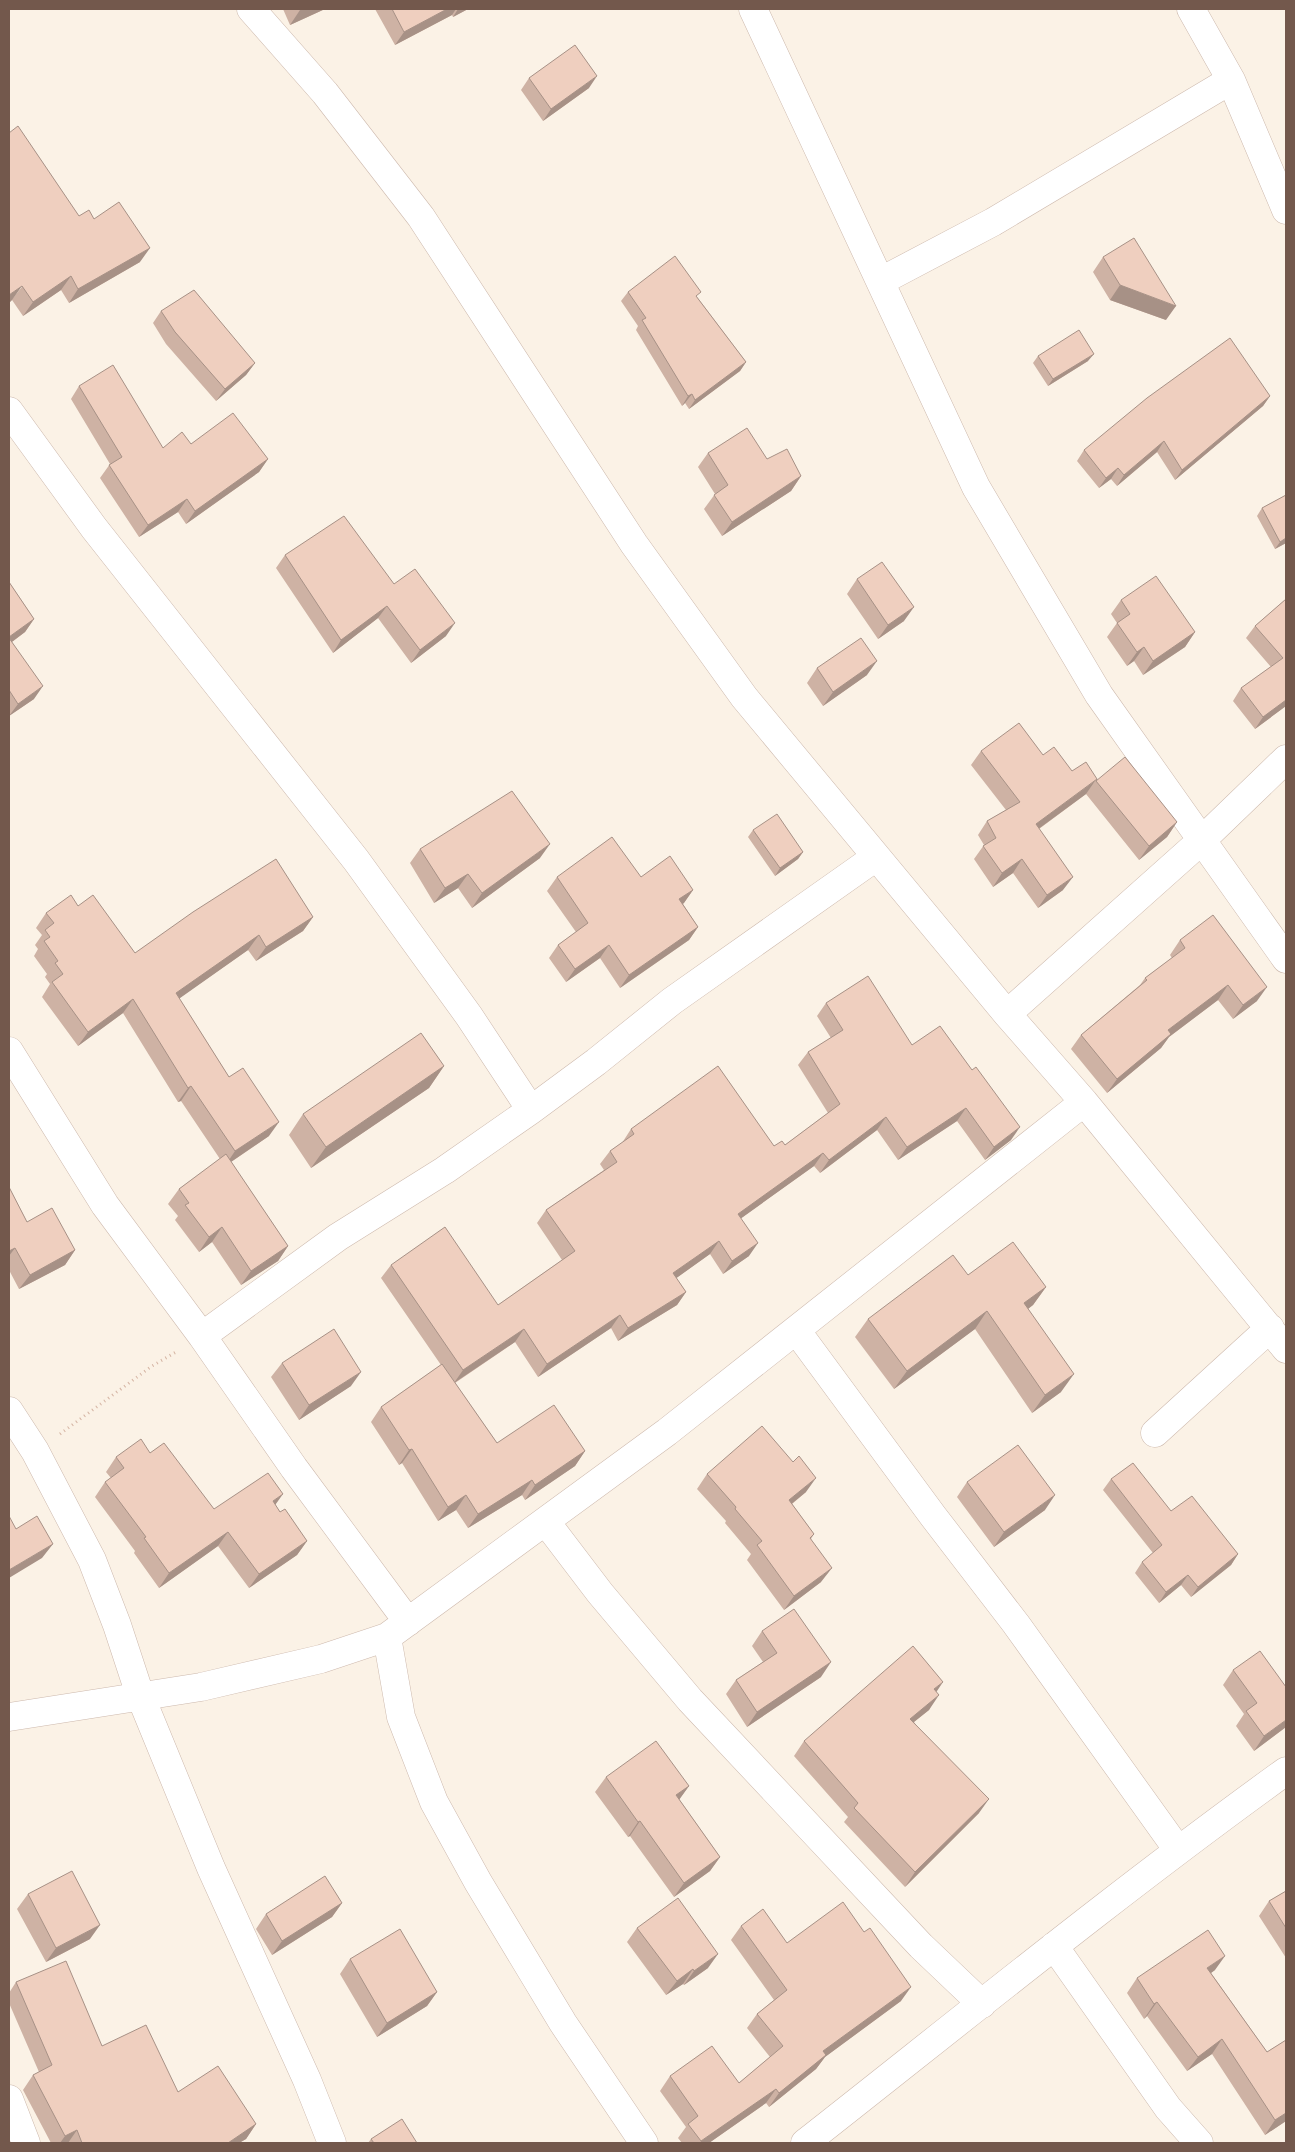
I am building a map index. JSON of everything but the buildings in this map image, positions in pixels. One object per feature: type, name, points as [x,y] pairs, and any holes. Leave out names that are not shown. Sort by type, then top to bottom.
[{"type":"street","points":[[251,9],[325,93],[421,217],[634,544],[744,697],[1007,1014],[1084,1102],[1286,1349]]},
{"type":"street","points":[[753,9],[976,487],[1050,616],[1099,694],[1286,959]]},
{"type":"street","points":[[1191,9],[1231,80],[1286,210]]},
{"type":"street","points":[[881,281],[993,222],[1231,80]]},
{"type":"street","points":[[9,410],[94,528],[356,860],[469,1016],[531,1110]]},
{"type":"street","points":[[1007,1014],[1202,840],[1286,759]]},
{"type":"street","points":[[202,1336],[338,1237],[445,1170],[531,1110],[596,1062],[672,1001],[876,857]]},
{"type":"street","points":[[9,1052],[105,1205],[202,1336],[294,1468],[398,1630],[401,1717],[434,1802],[478,1882],[563,2023],[644,2143]]},
{"type":"street","points":[[9,1717],[140,1695],[201,1687],[321,1659],[398,1630],[667,1432],[1084,1102]]},
{"type":"street","points":[[1156,1433],[1270,1328]]},
{"type":"street","points":[[796,1330],[933,1516],[1016,1624],[1178,1850]]},
{"type":"street","points":[[9,1411],[35,1451],[92,1560],[140,1695],[211,1868],[307,2080],[332,2143]]},
{"type":"street","points":[[546,1522],[600,1593],[690,1700],[914,1939],[982,2004]]},
{"type":"street","points":[[805,2143],[1178,1850],[1286,1772]]},
{"type":"street","points":[[1054,1946],[1168,2108],[1199,2143]]},
{"type":"street","points":[[9,2099],[26,2143]]},
{"type":"path","points":[[35,1451],[152,1366],[202,1336]]}]
